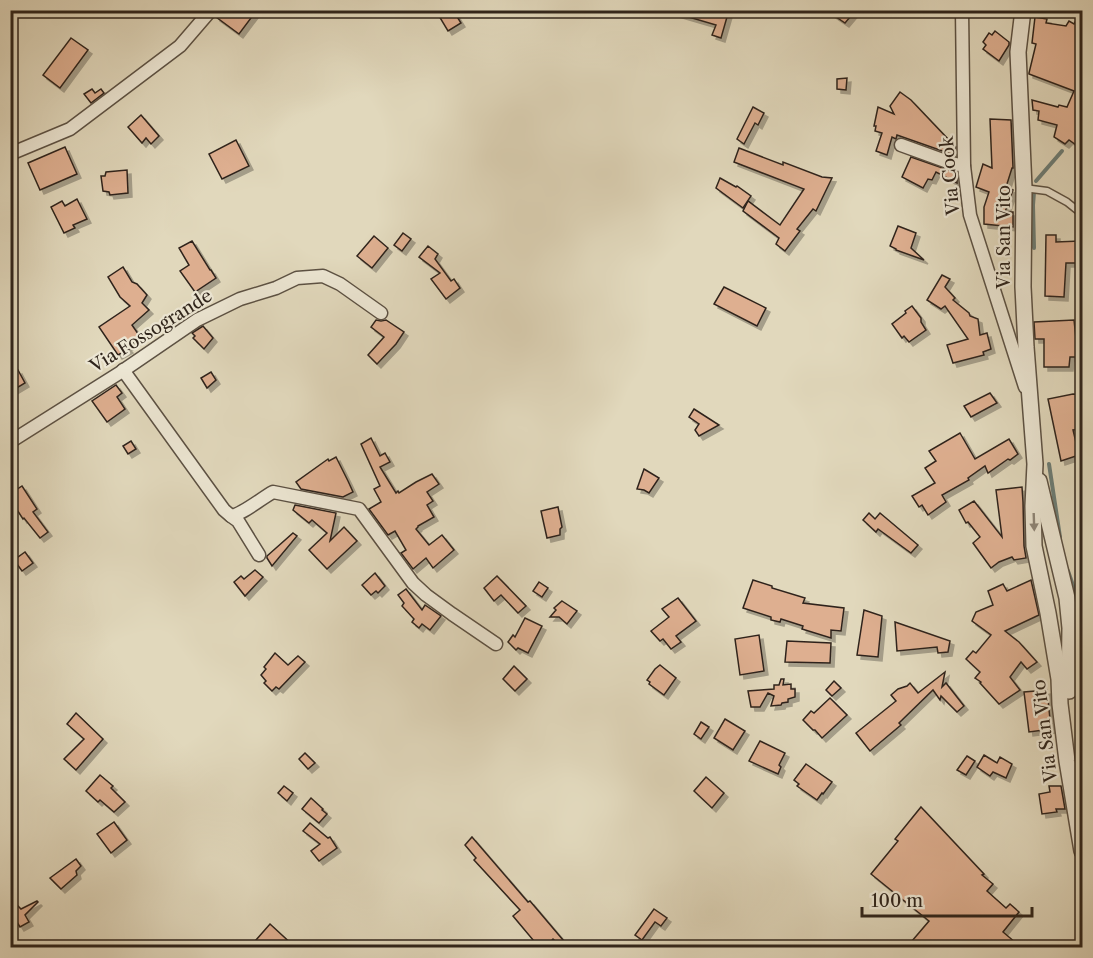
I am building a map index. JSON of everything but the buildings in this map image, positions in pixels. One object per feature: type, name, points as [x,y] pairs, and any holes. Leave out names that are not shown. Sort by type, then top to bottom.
[{"type":"street","points":[[10,154],[70,129],[180,46],[211,10]]},
{"type":"street","name":"Via Cook","points":[[962,10],[964,166],[970,215],[1029,401]]},
{"type":"street","name":"Via San Vito","points":[[1023,10],[1018,52],[1024,188],[1023,287],[1029,401],[1035,464],[1067,598],[1070,628],[1069,700],[1082,796]]},
{"type":"street","points":[[901,145],[964,166]]},
{"type":"street","name":"Via Fossogrande","points":[[10,442],[214,311],[297,278],[323,276],[340,284],[381,313]]},
{"type":"street","points":[[123,370],[224,510],[238,521],[259,555]]},
{"type":"street","name":"Via San Vito","points":[[1035,464],[1034,546],[1059,679],[1067,761],[1083,851]]},
{"type":"street","points":[[231,516],[273,492],[359,509],[413,583],[426,595],[496,644]]},
{"type":"lane","points":[[1024,188],[1047,191],[1083,214]]},
{"type":"waterway","points":[[1036,181],[1062,151]]},
{"type":"waterway","points":[[1034,192],[1034,248]]},
{"type":"waterway","points":[[1049,464],[1060,537]]},
{"type":"waterway","points":[[1068,571],[1078,600],[1079,729]]}]
